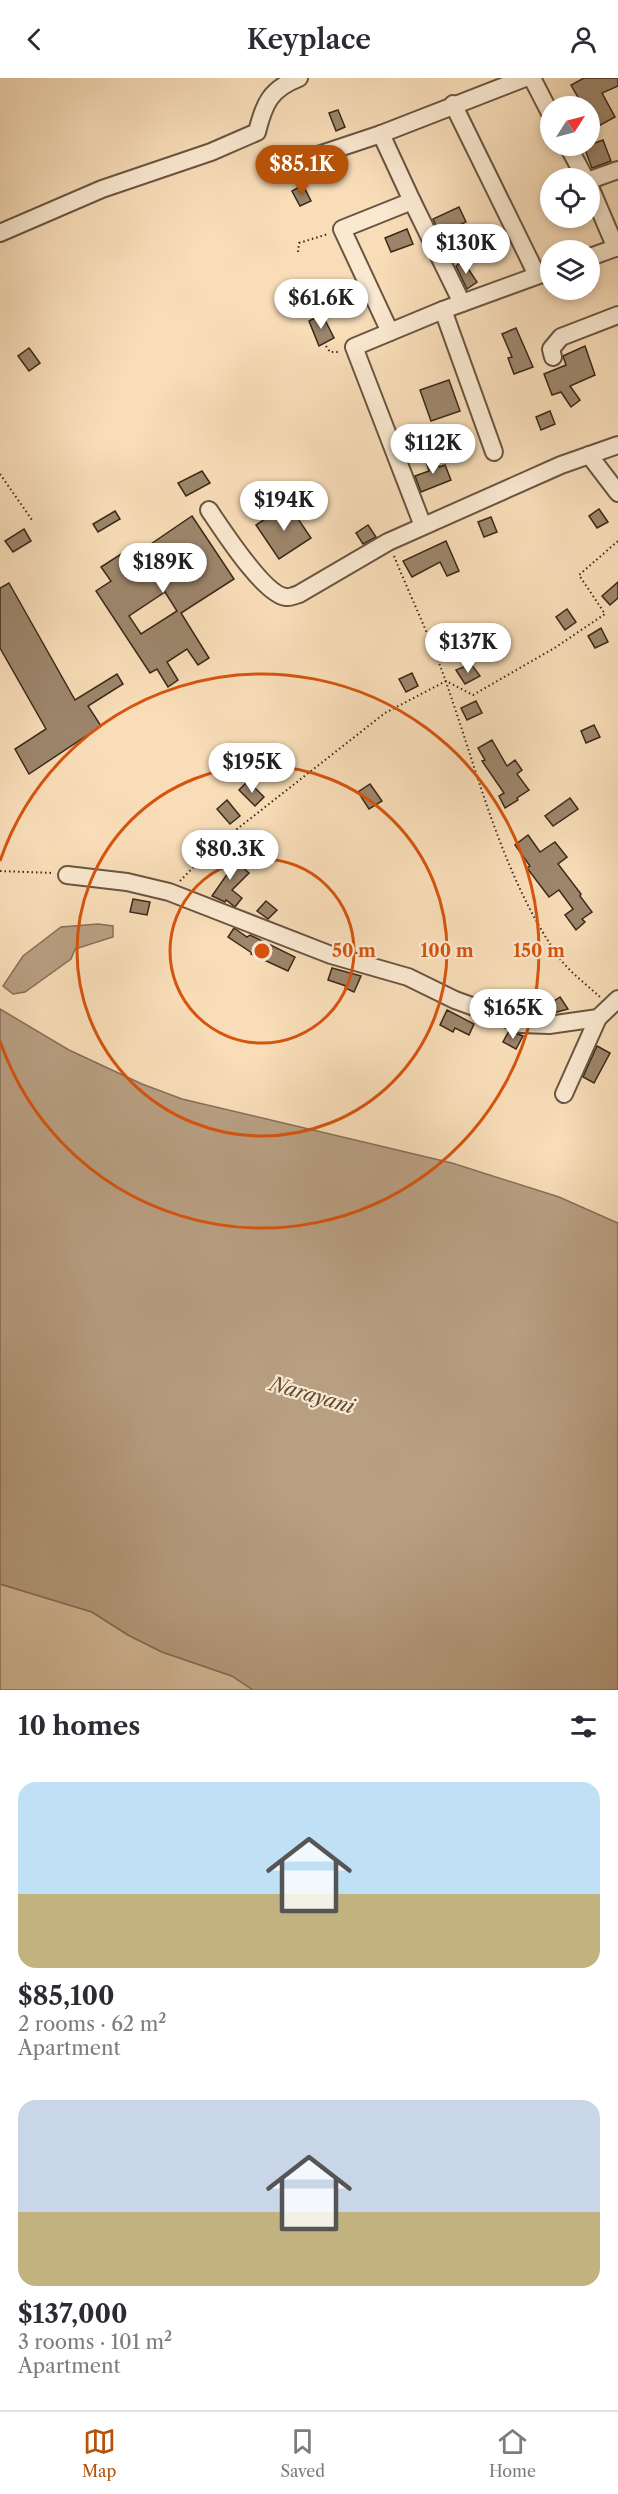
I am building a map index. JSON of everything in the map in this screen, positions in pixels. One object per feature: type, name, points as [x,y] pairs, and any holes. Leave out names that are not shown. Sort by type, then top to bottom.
[{"type":"street","points":[[0,233],[102,189],[211,152],[257,132],[263,106],[270,97],[299,78]]},
{"type":"street","points":[[300,161],[381,134],[453,104],[525,78]]},
{"type":"street","points":[[532,78],[541,96]]},
{"type":"street","points":[[453,104],[540,266]]},
{"type":"street","points":[[381,134],[462,303]]},
{"type":"street","points":[[600,175],[618,170]]},
{"type":"street","points":[[390,332],[342,229],[412,201]]},
{"type":"street","points":[[600,210],[617,248],[600,254]]},
{"type":"street","points":[[423,526],[354,347],[443,310],[540,274]]},
{"type":"street","points":[[443,310],[494,452]]},
{"type":"street","points":[[553,357],[551,349],[561,337],[618,315]]},
{"type":"street","points":[[209,510],[261,580],[272,591],[285,598],[299,594],[388,542],[561,465],[618,445]]},
{"type":"street","points":[[589,455],[618,493]]},
{"type":"street","points":[[68,875],[127,882],[169,892],[331,955],[408,977],[455,1000],[521,1023],[549,1025],[611,1010]]},
{"type":"street","points":[[564,1094],[611,1010]]},
{"type":"path","points":[[298,252],[300,243],[342,229]]},
{"type":"path","points":[[0,474],[32,520]]},
{"type":"path","points":[[446,681],[473,695],[556,647],[605,614],[579,574],[618,541]]},
{"type":"path","points":[[388,542],[446,681],[477,781],[498,838],[535,918],[562,961],[611,1010]]},
{"type":"path","points":[[169,892],[209,851],[385,713],[446,681]]},
{"type":"path","points":[[0,871],[36,871],[68,875]]},
{"type":"shaded area","points":[[0,1584],[92,1612],[128,1635],[162,1652],[232,1676],[253,1690],[0,1690]]},
{"type":"water","points":[[98,924],[113,926],[113,937],[75,949],[71,959],[25,992],[13,994],[3,986],[23,956],[61,927]]},
{"type":"water","name":"Narayani","points":[[0,1009],[69,1050],[142,1084],[182,1099],[452,1163],[559,1197],[618,1223],[618,1690],[253,1690],[232,1676],[162,1652],[128,1635],[92,1612],[0,1584]]},
{"type":"building","points":[[584,78],[618,78],[618,86],[602,93],[615,117],[600,125],[600,96],[577,96],[571,85]]},
{"type":"building","points":[[338,110],[345,127],[336,131],[329,113]]},
{"type":"building","points":[[603,140],[611,161],[592,168],[587,156],[600,156],[600,141]]},
{"type":"building","points":[[303,185],[311,201],[300,206],[292,191]]},
{"type":"building","points":[[459,207],[466,222],[440,234],[433,219]]},
{"type":"building","points":[[407,229],[413,244],[391,252],[385,238]]},
{"type":"building","points":[[463,261],[477,282],[467,289],[456,266]]},
{"type":"building","points":[[322,314],[334,338],[319,346],[309,321]]},
{"type":"building","points":[[516,328],[533,367],[514,374],[508,358],[512,357],[502,334]]},
{"type":"building","points":[[585,346],[595,375],[570,386],[580,400],[571,407],[561,392],[552,395],[544,374],[566,365],[563,356]]},
{"type":"building","points":[[29,348],[40,363],[29,371],[18,356]]},
{"type":"building","points":[[449,380],[460,411],[431,421],[420,390]]},
{"type":"building","points":[[550,411],[555,424],[541,430],[536,417]]},
{"type":"building","points":[[435,456],[439,467],[445,465],[451,480],[421,492],[415,476],[429,471],[425,459]]},
{"type":"building","points":[[202,471],[210,483],[186,496],[178,483]]},
{"type":"building","points":[[288,504],[311,538],[279,559],[256,525]]},
{"type":"building","points":[[599,509],[608,522],[597,528],[589,516]]},
{"type":"building","points":[[115,511],[120,519],[98,532],[93,524]]},
{"type":"building","points":[[192,516],[234,579],[181,613],[209,658],[198,665],[187,649],[167,662],[178,680],[168,687],[157,669],[150,673],[96,591],[111,581],[101,567],[135,545],[139,552]],"holes":[[[165,592],[177,611],[141,634],[129,616]]]},
{"type":"building","points":[[491,517],[497,532],[484,537],[478,522]]},
{"type":"building","points":[[368,525],[376,537],[363,544],[356,533]]},
{"type":"building","points":[[24,529],[31,541],[13,552],[5,541]]},
{"type":"building","points":[[446,541],[459,571],[447,576],[440,562],[412,577],[403,561]]},
{"type":"building","points":[[618,582],[618,598],[610,605],[602,596]]},
{"type":"building","points":[[9,583],[75,700],[117,674],[123,684],[88,706],[101,726],[29,774],[15,749],[46,729],[0,648],[0,588]]},
{"type":"building","points":[[567,609],[576,622],[565,630],[556,617]]},
{"type":"building","points":[[601,628],[608,642],[595,648],[588,636]]},
{"type":"building","points":[[471,664],[480,676],[465,684],[456,670]]},
{"type":"building","points":[[412,673],[418,686],[406,692],[399,679]]},
{"type":"building","points":[[476,701],[482,713],[467,720],[461,708]]},
{"type":"building","points":[[594,725],[600,737],[586,743],[581,731]]},
{"type":"building","points":[[492,740],[507,766],[515,760],[522,770],[517,774],[529,790],[505,808],[499,796],[504,793],[482,761],[485,760],[478,748]]},
{"type":"building","points":[[248,781],[264,797],[255,806],[239,790]]},
{"type":"building","points":[[370,784],[382,801],[369,809],[358,792]]},
{"type":"building","points":[[570,798],[578,809],[553,826],[545,816]]},
{"type":"building","points":[[227,800],[240,816],[230,824],[217,809]]},
{"type":"building","points":[[528,835],[540,852],[555,842],[567,857],[558,864],[592,912],[582,919],[585,922],[576,930],[565,915],[573,909],[559,890],[549,897],[527,868],[530,866],[515,845]]},
{"type":"building","points":[[227,854],[249,873],[232,890],[242,898],[235,907],[226,900],[225,902],[212,896],[228,873],[218,865]]},
{"type":"building","points":[[133,899],[150,902],[147,915],[130,912]]},
{"type":"building","points":[[266,901],[277,910],[268,919],[257,911]]},
{"type":"building","points":[[234,928],[247,937],[250,935],[295,957],[288,971],[251,954],[228,937]]},
{"type":"building","points":[[332,968],[361,976],[354,992],[345,988],[346,986],[328,980]]},
{"type":"building","points":[[560,997],[568,1009],[550,1014],[545,1007]]},
{"type":"building","points":[[447,1010],[474,1024],[469,1035],[455,1028],[453,1032],[440,1025]]},
{"type":"building","points":[[509,1031],[523,1036],[516,1049],[503,1042]]},
{"type":"building","points":[[597,1046],[610,1053],[594,1083],[583,1077]]}]
